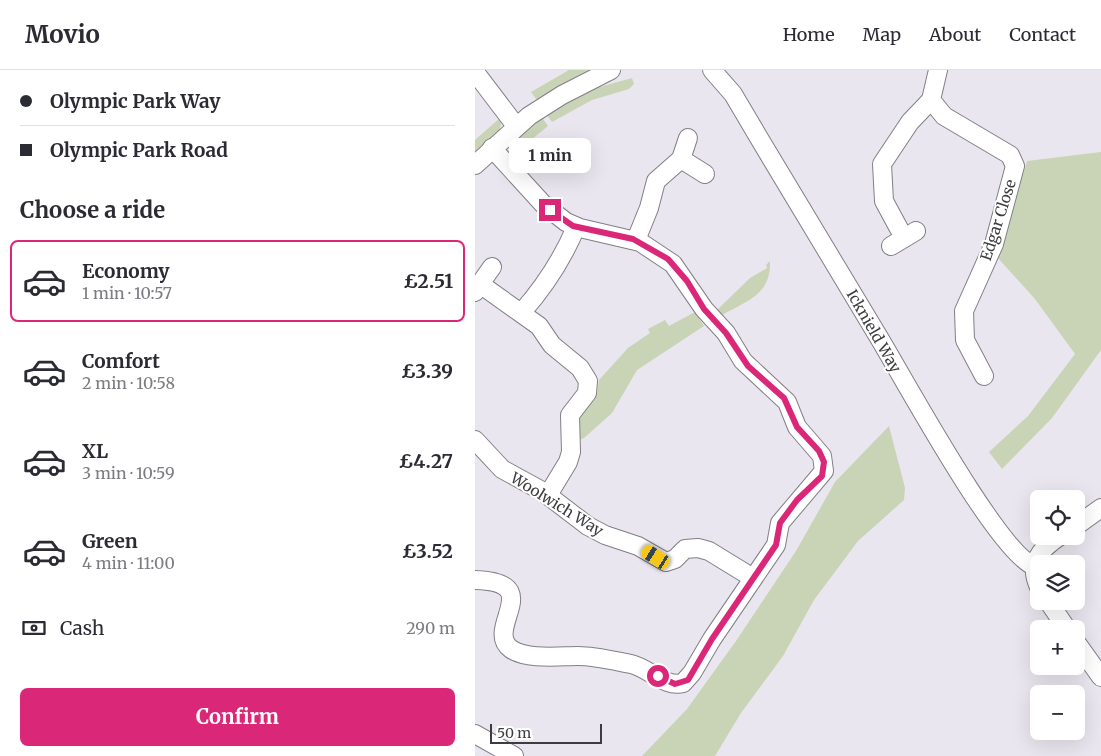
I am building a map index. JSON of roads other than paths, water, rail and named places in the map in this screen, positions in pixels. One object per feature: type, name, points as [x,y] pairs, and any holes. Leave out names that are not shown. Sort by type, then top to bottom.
[{"type":"street","points":[[475,165],[516,126],[556,98],[611,70]]},
{"type":"street","name":"Icknield Way","points":[[712,70],[733,94],[964,480],[1009,547],[1025,563],[1030,565]]},
{"type":"street","points":[[904,238],[884,201],[882,164],[910,122],[931,100],[938,70]]},
{"type":"street","points":[[475,72],[516,126]]},
{"type":"street","name":"Edgar Close","points":[[931,100],[944,116],[1010,155],[1015,166],[994,244],[964,312],[965,340],[984,376]]},
{"type":"street","points":[[636,240],[649,208],[656,181],[681,159],[688,138]]},
{"type":"street","points":[[475,580],[504,586],[511,591],[504,636],[507,645],[513,650],[548,657],[579,656],[630,664],[647,670],[667,682],[679,684],[688,680],[777,544],[780,523],[797,500],[822,476],[824,462],[819,451],[797,427],[784,398],[748,366],[726,333],[704,309],[678,269],[661,254],[636,240],[576,227],[543,204],[492,148]]},
{"type":"street","points":[[681,159],[705,174]]},
{"type":"street","points":[[522,312],[535,298],[576,227]]},
{"type":"street","points":[[492,267],[478,288],[522,312],[539,326],[555,348],[580,368],[589,384],[587,393],[570,415],[571,452],[568,462],[548,494]]},
{"type":"street","name":"Woolwich Way","points":[[475,440],[502,469],[548,494],[595,530],[638,546],[663,561],[675,560],[685,549],[702,548],[753,578]]},
{"type":"street","points":[[1085,520],[1101,508]]},
{"type":"street","points":[[1038,555],[1050,545]]},
{"type":"street","points":[[1085,655],[1101,677]]},
{"type":"street","points":[[475,734],[514,756]]}]
